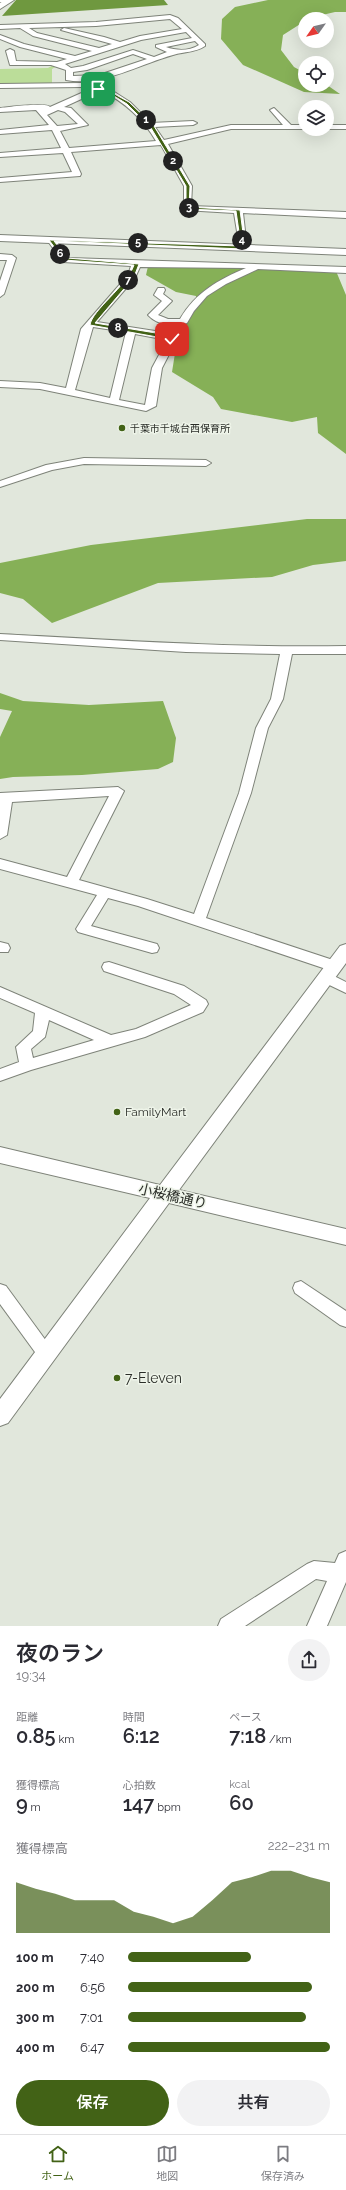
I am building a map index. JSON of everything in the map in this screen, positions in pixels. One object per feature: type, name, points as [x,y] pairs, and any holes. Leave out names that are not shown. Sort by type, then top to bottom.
[{"type":"street","points":[[0,7],[6,0]]},
{"type":"street","points":[[0,27],[112,22],[142,18],[170,17],[176,19],[203,45],[201,48],[174,52],[100,77],[69,78],[69,70]]},
{"type":"street","points":[[142,18],[160,33]]},
{"type":"street","points":[[112,22],[120,28]]},
{"type":"street","points":[[0,52],[10,51],[69,24]]},
{"type":"street","points":[[21,26],[28,32],[97,50]]},
{"type":"street","points":[[58,29],[102,38],[118,44]]},
{"type":"street","points":[[10,51],[13,63],[57,64],[97,50],[140,38],[160,33],[188,30]]},
{"type":"street","points":[[130,34],[140,38]]},
{"type":"street","points":[[0,37],[22,46],[74,58]]},
{"type":"street","points":[[174,52],[158,46],[197,39]]},
{"type":"street","points":[[106,48],[125,54]]},
{"type":"street","points":[[57,64],[69,70],[84,68],[133,52],[154,59]]},
{"type":"street","points":[[0,110],[40,111],[57,107],[101,86],[184,57]]},
{"type":"street","points":[[0,86],[101,86],[128,103],[150,124],[188,186],[187,208],[346,215]]},
{"type":"street","points":[[0,132],[84,125],[68,110],[57,107]]},
{"type":"street","points":[[274,110],[289,127]]},
{"type":"street","points":[[0,180],[77,174],[67,150],[54,128],[40,111]]},
{"type":"street","points":[[181,115],[209,132]]},
{"type":"street","points":[[150,124],[193,123]]},
{"type":"street","points":[[0,155],[162,143],[241,126],[298,127]]},
{"type":"street","points":[[334,127],[346,127]]},
{"type":"street","points":[[238,210],[243,248]]},
{"type":"street","points":[[0,238],[346,252]]},
{"type":"street","points":[[51,240],[66,260],[136,264],[346,270]]},
{"type":"street","points":[[0,257],[12,258],[0,294]]},
{"type":"street","points":[[70,392],[86,329],[92,324],[97,316],[132,276],[136,264]]},
{"type":"street","points":[[161,290],[158,295],[167,301],[153,315],[156,319],[178,323],[184,321],[190,309],[201,297],[221,282],[258,267]]},
{"type":"street","points":[[0,384],[40,386],[146,408],[151,406],[157,368],[172,339],[168,336],[92,324]]},
{"type":"street","points":[[114,402],[131,331]]},
{"type":"street","points":[[0,484],[50,467],[84,461],[206,463]]},
{"type":"street","points":[[0,636],[123,645],[287,651],[346,650]]},
{"type":"street","points":[[199,920],[231,834],[262,728],[277,699],[287,651]]},
{"type":"street","points":[[0,835],[3,797],[118,791],[70,882]]},
{"type":"street","points":[[0,864],[70,882],[199,920],[330,971],[346,988]]},
{"type":"street","points":[[105,892],[83,929],[152,948]]},
{"type":"street","points":[[0,1416],[346,950]]},
{"type":"street","points":[[0,1075],[27,1065],[140,1033],[198,1008],[201,1004],[179,990],[109,967]]},
{"type":"street","points":[[0,992],[110,1041]]},
{"type":"street","points":[[27,1065],[24,1047],[40,1033],[42,1010]]},
{"type":"street","name":"小桜橋通り","points":[[0,1155],[346,1237]]},
{"type":"street","points":[[301,1288],[346,1320]]},
{"type":"street","points":[[0,1291],[46,1354]]},
{"type":"street","points":[[228,1626],[314,1570],[343,1567],[317,1626]]},
{"type":"shaded area","points":[[16,0],[164,0],[168,5],[2,16]]},
{"type":"shaded area","points":[[268,0],[346,0],[346,12],[298,12],[298,25],[283,35],[281,50],[294,67],[298,69],[298,89],[243,65],[221,39],[222,19],[235,7]]},
{"type":"shaded area","points":[[55,64],[59,65],[52,69],[52,83],[0,84],[0,69],[48,68]]},
{"type":"shaded area","points":[[334,90],[340,94],[304,92],[334,92]]},
{"type":"shaded area","points":[[149,262],[248,269],[336,271],[346,295],[346,454],[318,433],[317,417],[292,422],[221,409],[213,397],[172,372],[180,322],[196,304],[196,296],[176,292],[146,275]]},
{"type":"shaded area","points":[[307,519],[346,519],[346,561],[313,565],[272,577],[158,583],[52,623],[23,599],[0,593],[0,563],[91,545]]},
{"type":"shaded area","points":[[0,693],[23,701],[89,705],[163,701],[176,738],[173,762],[158,769],[0,779],[0,737],[12,711],[0,709]]},
{"type":"place","name":"千葉市千城台西保育所","points":[[122,428]]},
{"type":"place","name":"FamilyMart","points":[[117,1112]]},
{"type":"place","name":"7-Eleven","points":[[117,1378]]},
{"type":"route","points":[[98,89],[100,87],[110,91],[128,103],[135,108],[152,127],[162,143],[163,142],[169,155],[188,186],[187,208],[238,210],[243,248],[51,240],[62,257],[66,260],[136,264],[132,276],[97,316],[92,324],[168,336],[172,339]]}]
